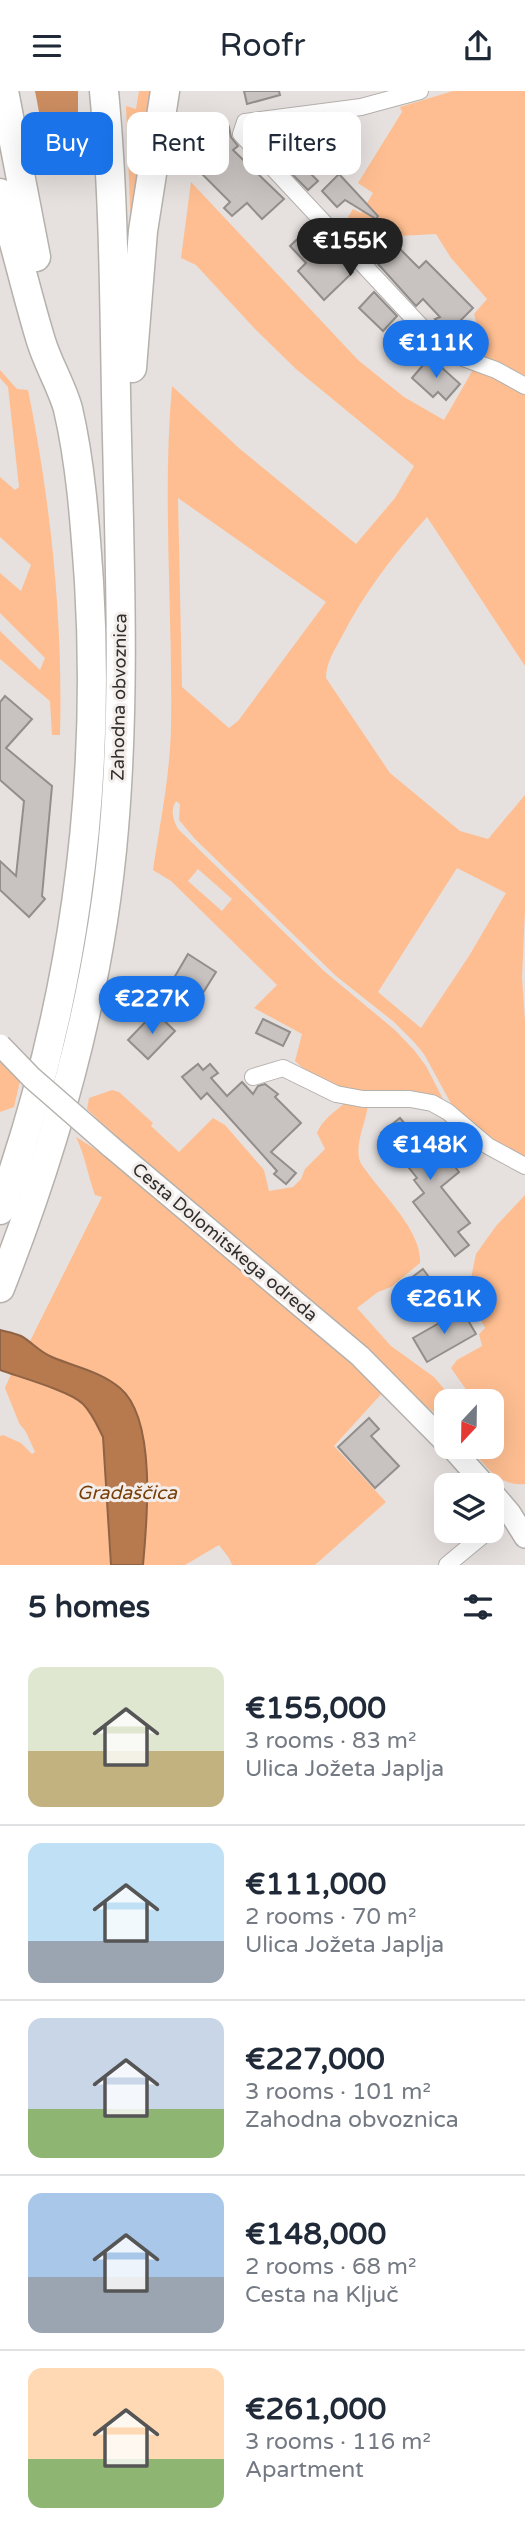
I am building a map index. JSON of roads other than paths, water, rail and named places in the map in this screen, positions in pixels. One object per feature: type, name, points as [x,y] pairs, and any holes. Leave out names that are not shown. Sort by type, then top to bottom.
[{"type":"highway","points":[[4,91],[67,407]]},
{"type":"highway","name":"Zahodna obvoznica","points":[[0,1288],[44,1171],[66,1094],[82,1029],[104,910],[114,831],[121,656],[110,170],[104,91]]},
{"type":"highway","points":[[117,457],[131,373],[142,244],[165,91]]},
{"type":"highway","name":"Zahodna obvoznica","points":[[0,193],[40,339],[67,407],[83,513],[90,606],[92,728],[88,809],[75,915],[59,1007],[39,1089],[0,1210]]},
{"type":"street","points":[[419,91],[361,107],[245,122],[242,134],[444,351],[496,370],[525,386]]},
{"type":"street","name":"Cesta Dolomitskega odreda","points":[[0,1045],[42,1087],[110,1146],[360,1356],[434,1431]]},
{"type":"street","points":[[253,1077],[283,1068],[336,1094],[363,1098],[424,1100],[448,1112],[488,1146],[525,1166]]},
{"type":"street","points":[[462,1459],[474,1473]]},
{"type":"street","points":[[517,1508],[525,1537]]},
{"type":"street","points":[[447,1565],[474,1543]]},
{"type":"water","name":"Gradaščica","points":[[0,1330],[21,1336],[47,1355],[104,1377],[120,1388],[132,1403],[145,1446],[147,1472],[143,1565],[111,1565],[103,1437],[92,1415],[83,1404],[67,1394],[0,1370]]}]
